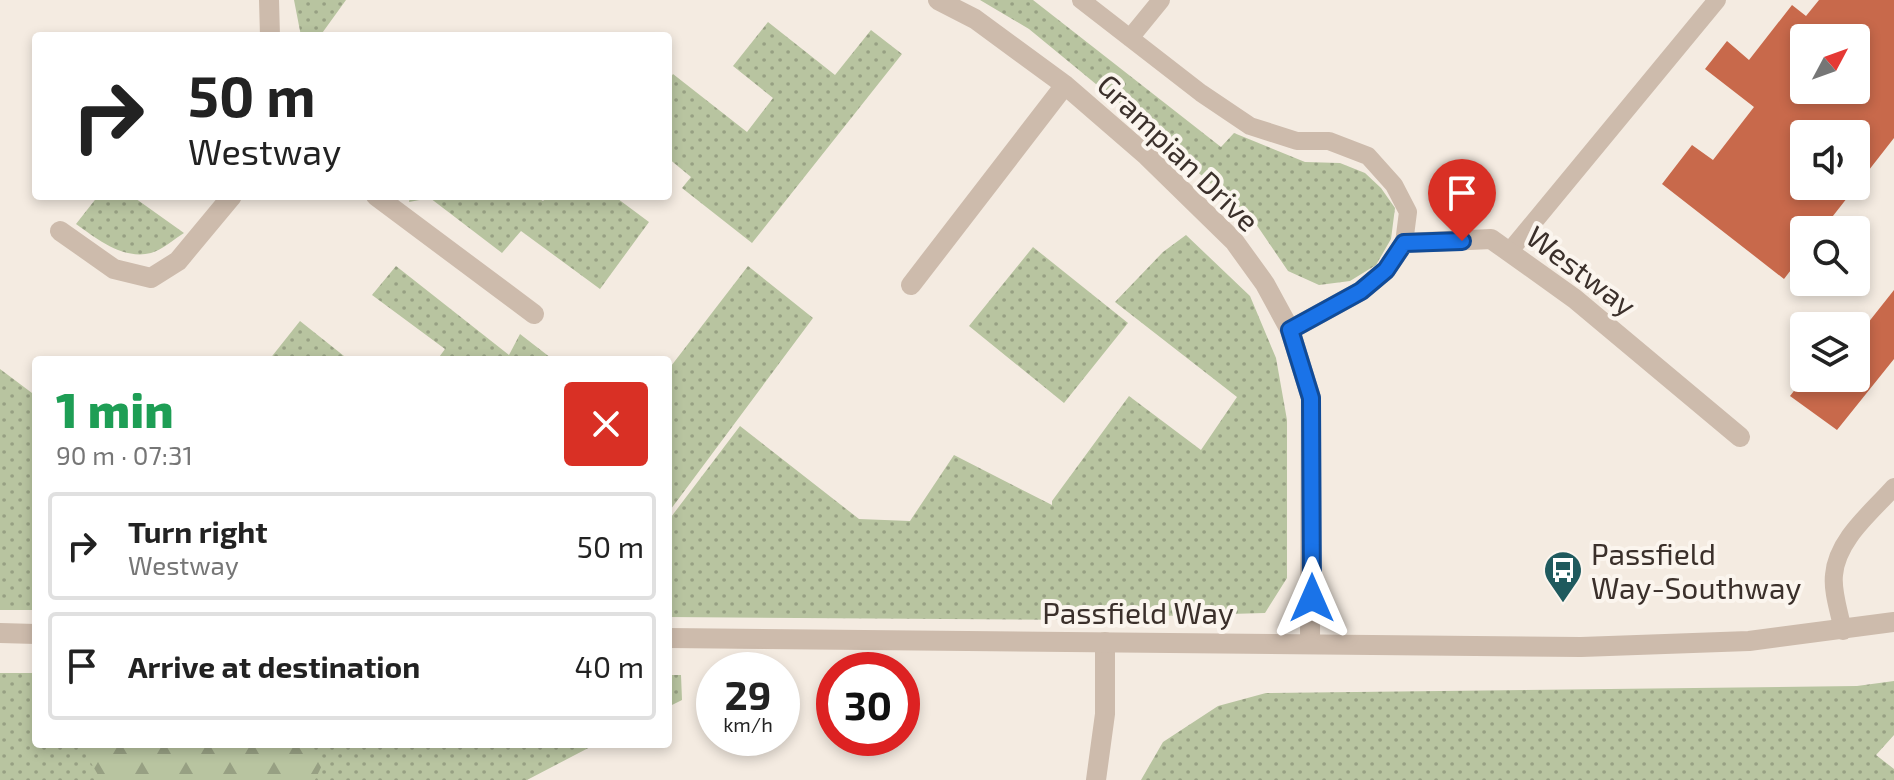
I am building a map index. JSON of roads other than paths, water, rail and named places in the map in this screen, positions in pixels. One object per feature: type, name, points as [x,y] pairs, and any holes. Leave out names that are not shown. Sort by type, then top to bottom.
[{"type":"street","points":[[269,0],[270,32]]},
{"type":"street","name":"Grampian Drive","points":[[938,0],[975,19],[1065,85],[1147,156],[1234,241],[1265,284],[1290,330],[1311,398],[1310,643]]},
{"type":"street","points":[[911,285],[1065,85]]},
{"type":"street","points":[[60,231],[114,269],[151,278],[178,261],[229,200]]},
{"type":"street","points":[[381,200],[534,314]]},
{"type":"street","name":"Westway","points":[[1404,243],[1491,239],[1575,299],[1740,437]]},
{"type":"street","points":[[1290,330],[1361,291],[1386,270],[1404,243]]},
{"type":"street","name":"Passfield Way","points":[[672,638],[1581,647],[1749,641],[1894,622]]},
{"type":"street","points":[[0,633],[32,634]]},
{"type":"street","points":[[1096,780],[1105,714],[1105,642]]},
{"type":"lane","points":[[1081,0],[1201,93],[1250,126],[1297,141],[1329,141],[1368,156],[1394,185],[1408,212],[1404,243]]},
{"type":"lane","points":[[1130,38],[1161,0]]},
{"type":"lane","points":[[1509,252],[1717,0]]},
{"type":"lane","points":[[1843,631],[1834,577],[1837,560],[1848,539],[1894,487]]},
{"type":"place","name":"Passfield Way-Southway","points":[[1563,604]]}]
